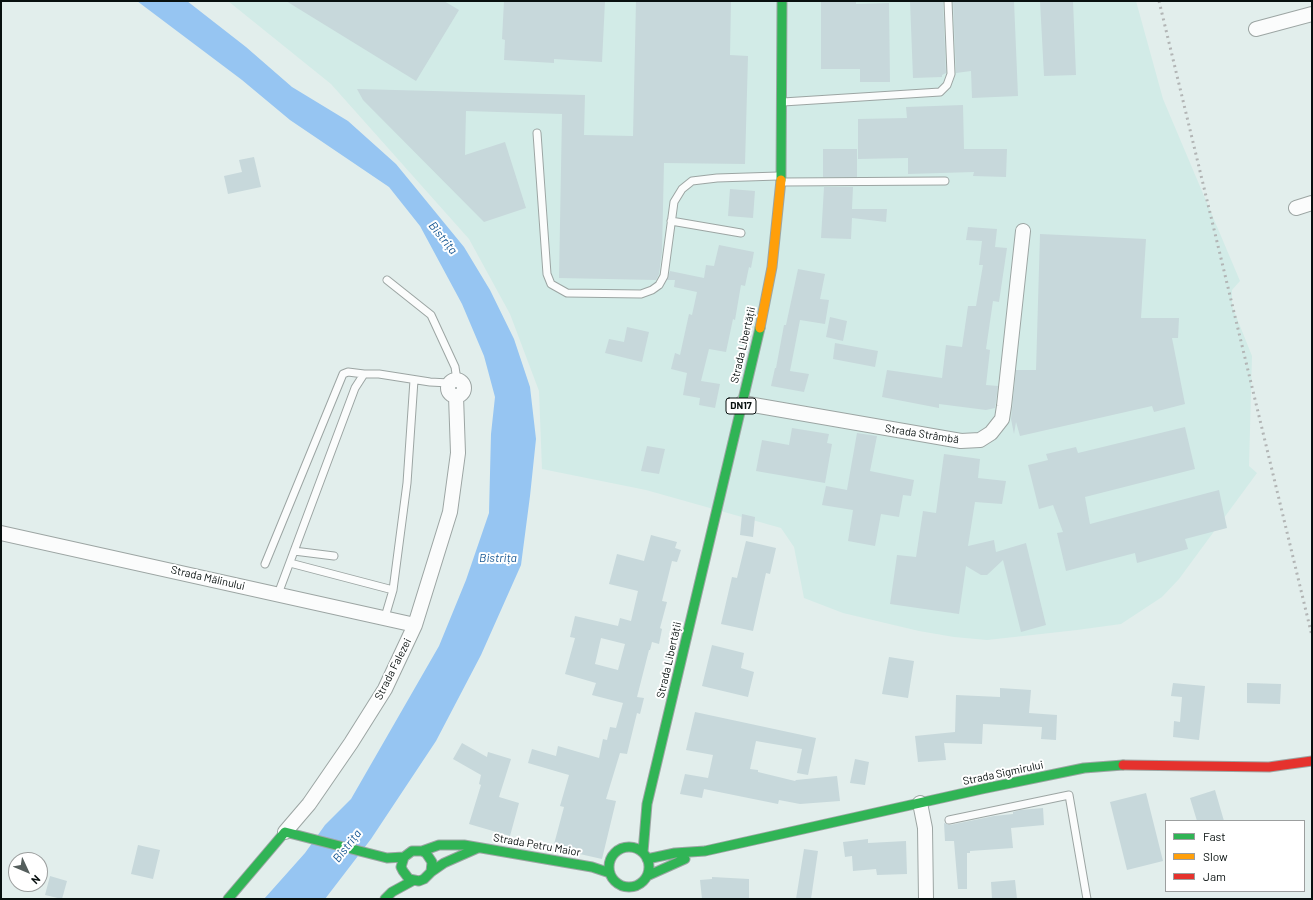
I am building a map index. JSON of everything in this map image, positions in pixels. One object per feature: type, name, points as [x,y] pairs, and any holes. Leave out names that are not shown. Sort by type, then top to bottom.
[{"type":"main road","name":"Strada Libertății","points":[[645,856],[648,804],[742,403],[772,266],[780,179],[782,1]]},
{"type":"main road","name":"Strada Sigmirului","points":[[622,848],[632,848],[645,856],[705,851],[1084,768],[1132,764],[1269,767],[1312,761]]},
{"type":"main road","name":"Strada Libertății","points":[[636,823],[648,804]]},
{"type":"main road","points":[[285,832],[384,857],[404,857],[412,851],[422,851],[426,853],[432,862],[431,872],[424,879],[409,879],[402,869],[384,857]]},
{"type":"main road","name":"Strada Falezei","points":[[228,899],[285,832]]},
{"type":"main road","points":[[611,892],[610,862],[616,851],[622,848],[629,836]]},
{"type":"main road","name":"Strada Petru Maior","points":[[422,851],[439,845],[464,845],[592,867],[611,876]]},
{"type":"main road","name":"Strada Petru Maior","points":[[431,872],[444,863],[478,848]]},
{"type":"main road","name":"Strada Sigmirului","points":[[632,887],[638,885],[647,876],[705,851]]},
{"type":"main road","points":[[645,856],[649,864],[647,876]]},
{"type":"main road","points":[[388,896],[402,869],[404,857]]},
{"type":"main road","name":"Strada Petru Maior","points":[[592,867],[610,862]]},
{"type":"main road","points":[[611,876],[621,886],[632,887],[629,899]]},
{"type":"main road","points":[[388,896],[414,880]]},
{"type":"street","points":[[1256,29],[1312,14]]},
{"type":"street","points":[[1296,208],[1312,203]]},
{"type":"street","name":"Strada Strâmbă","points":[[742,403],[961,441],[980,440],[991,433],[1002,419],[1023,231]]},
{"type":"street","name":"Strada Falezei","points":[[285,832],[309,804],[351,743],[385,689],[415,625],[450,512],[458,453],[453,387]]},
{"type":"street","name":"Strada Mălinului","points":[[1,534],[415,625]]},
{"type":"street","points":[[920,803],[925,828],[926,899]]},
{"type":"lane","points":[[781,102],[940,92],[947,85],[951,74],[948,1]]},
{"type":"lane","points":[[537,133],[547,274],[551,284],[567,293],[641,294],[652,290],[659,285],[664,276],[674,202],[682,189],[692,181],[717,178],[945,181]]},
{"type":"lane","points":[[671,221],[741,233]]},
{"type":"lane","points":[[265,564],[343,374],[348,372],[379,374],[453,387],[455,367],[431,315],[387,280]]},
{"type":"lane","points":[[278,594],[355,388],[364,374]]},
{"type":"lane","points":[[385,618],[393,590],[407,483],[414,380]]},
{"type":"lane","points":[[294,551],[334,556]]},
{"type":"lane","points":[[290,563],[393,590]]},
{"type":"lane","points":[[948,820],[1069,795],[1087,899]]},
{"type":"shaded area","points":[[228,1],[1136,1],[1163,99],[1240,281],[1232,290],[1232,306],[1252,356],[1249,466],[1257,473],[1179,579],[1162,597],[1121,624],[987,640],[954,637],[919,631],[843,613],[804,598],[794,547],[781,528],[646,490],[542,469],[539,391],[510,314],[469,239],[331,84]]},
{"type":"water","name":"Bistrița","points":[[137,1],[187,1],[246,47],[292,87],[348,121],[396,164],[464,247],[490,290],[514,339],[530,387],[536,439],[521,565],[481,655],[436,741],[371,839],[325,899],[264,899],[305,853],[325,825],[351,799],[439,646],[466,580],[489,513],[491,434],[495,397],[484,356],[462,304],[420,226],[389,187],[290,120],[242,80]]},
{"type":"building","points":[[286,1],[444,1],[459,10],[416,81]]},
{"type":"building","points":[[504,1],[605,1],[602,62],[554,59],[554,63],[504,60],[505,40],[502,39]]},
{"type":"building","points":[[636,1],[731,1],[730,55],[748,56],[745,164],[664,163],[662,252],[659,274],[656,280],[559,278],[562,114],[466,111],[465,155],[505,142],[526,208],[484,222],[363,100],[357,89],[585,95],[584,135],[633,136]]},
{"type":"building","points":[[821,1],[856,1],[856,4],[889,3],[890,82],[860,82],[860,69],[821,69]]},
{"type":"building","points":[[910,1],[943,1],[946,73],[942,75],[942,77],[913,78]]},
{"type":"building","points":[[953,1],[1014,1],[1018,96],[972,98],[971,71],[956,73]]},
{"type":"building","points":[[1040,1],[1073,1],[1076,75],[1044,76]]},
{"type":"building","points":[[963,105],[964,149],[1007,149],[1006,177],[973,176],[974,172],[908,174],[908,158],[858,159],[858,119],[907,118],[906,107]]},
{"type":"building","points":[[823,149],[857,149],[857,177],[823,177]]},
{"type":"building","points":[[254,157],[261,187],[228,194],[224,176],[242,172],[239,160]]},
{"type":"building","points":[[824,187],[853,187],[852,209],[887,209],[886,222],[852,218],[851,239],[821,238]]},
{"type":"building","points":[[730,189],[755,191],[753,218],[728,216]]},
{"type":"building","points":[[968,227],[997,229],[995,247],[1007,248],[999,302],[993,301],[986,349],[990,350],[986,385],[998,386],[995,408],[986,410],[939,404],[939,408],[882,397],[887,370],[942,378],[946,345],[962,347],[968,306],[976,306],[983,265],[979,265],[982,241],[966,240]]},
{"type":"building","points":[[1040,234],[1146,239],[1141,318],[1179,318],[1178,338],[1172,338],[1185,404],[1154,412],[1152,406],[1020,436],[1016,422],[1014,434],[1011,419],[1016,370],[1036,370]]},
{"type":"building","points":[[719,245],[754,252],[745,286],[741,285],[735,320],[733,319],[726,352],[709,349],[701,381],[720,384],[715,408],[699,405],[700,398],[683,395],[687,373],[671,369],[675,353],[680,355],[689,314],[692,315],[697,292],[674,287],[675,280],[667,280],[670,271],[704,278],[706,265],[714,266]]},
{"type":"building","points":[[798,269],[825,274],[820,299],[829,300],[825,324],[800,320],[790,371],[809,374],[804,392],[771,386]]},
{"type":"building","points":[[830,317],[847,321],[843,341],[826,337]]},
{"type":"building","points":[[627,327],[649,332],[642,362],[605,353],[609,339],[624,342]]},
{"type":"building","points":[[835,343],[878,351],[875,367],[833,359]]},
{"type":"building","points":[[1185,427],[1195,469],[1085,497],[1090,524],[1219,490],[1227,528],[1185,539],[1188,549],[1137,563],[1135,553],[1066,571],[1057,533],[1063,532],[1053,505],[1039,509],[1028,465],[1048,460],[1046,454],[1076,447],[1078,453]]},
{"type":"building","points":[[792,428],[829,434],[827,443],[832,444],[825,483],[756,471],[762,440],[789,445]]},
{"type":"building","points":[[857,433],[877,436],[870,471],[914,480],[911,496],[903,495],[899,517],[881,514],[875,546],[848,541],[853,510],[822,505],[826,486],[847,490]]},
{"type":"building","points":[[647,446],[665,449],[659,474],[641,471]]},
{"type":"building","points":[[944,454],[980,459],[978,478],[1006,481],[1002,504],[975,502],[968,546],[994,540],[996,552],[1026,543],[1046,625],[1021,632],[1003,560],[987,575],[981,575],[966,566],[959,614],[890,604],[897,555],[916,557],[923,511],[936,513]]},
{"type":"building","points":[[742,514],[755,517],[753,537],[740,535]]},
{"type":"building","points":[[651,535],[677,542],[675,548],[681,550],[677,562],[672,561],[662,601],[667,602],[660,628],[662,629],[659,644],[652,642],[637,697],[644,698],[640,714],[637,713],[627,754],[620,753],[606,799],[616,801],[602,859],[553,848],[564,807],[560,806],[569,775],[528,763],[532,749],[556,756],[558,746],[599,758],[603,739],[607,740],[610,727],[616,728],[623,703],[592,695],[596,683],[565,674],[575,638],[570,637],[575,616],[618,626],[620,618],[631,621],[638,591],[609,584],[617,554],[644,561]],"holes":[[[601,638],[625,644],[618,670],[595,664]]]},
{"type":"building","points":[[746,541],[776,548],[770,574],[766,573],[753,631],[721,624],[732,577],[737,578]]},
{"type":"building","points":[[712,645],[744,653],[741,668],[754,672],[748,697],[702,686]]},
{"type":"building","points":[[889,657],[914,661],[908,698],[882,694]]},
{"type":"building","points":[[1173,683],[1205,686],[1199,740],[1173,737],[1174,721],[1180,722],[1182,697],[1171,696]]},
{"type":"building","points":[[1247,683],[1281,684],[1280,704],[1247,703]]},
{"type":"building","points":[[1000,688],[1031,690],[1029,713],[1057,715],[1056,740],[1041,739],[1042,727],[983,724],[982,744],[944,743],[946,760],[918,762],[915,736],[955,732],[956,695],[1000,697]]},
{"type":"building","points":[[695,712],[816,738],[808,775],[797,773],[802,749],[756,741],[750,769],[795,781],[837,776],[840,801],[800,804],[779,800],[778,804],[704,789],[702,798],[680,794],[685,774],[708,778],[713,755],[686,750]]},
{"type":"building","points":[[462,743],[487,757],[488,752],[511,759],[499,797],[519,803],[510,836],[469,824],[481,785],[479,784],[481,775],[453,759]]},
{"type":"building","points":[[855,759],[869,762],[865,785],[850,783]]},
{"type":"building","points":[[1215,790],[1224,820],[1197,820],[1190,798]]},
{"type":"building","points":[[1146,793],[1163,861],[1127,870],[1110,802]]},
{"type":"building","points":[[1043,808],[1044,825],[1011,828],[1013,848],[970,851],[970,853],[967,853],[967,889],[958,889],[954,841],[945,841],[944,823],[950,825],[994,816],[1013,814],[1013,812],[1020,810]]},
{"type":"building","points":[[868,839],[868,843],[906,841],[907,874],[877,875],[876,869],[853,871],[852,856],[845,857],[843,842]]},
{"type":"building","points":[[138,845],[160,850],[153,879],[131,874]]},
{"type":"building","points":[[804,849],[818,851],[811,899],[796,899]]},
{"type":"building","points":[[50,876],[67,881],[62,899],[45,895],[46,892],[48,892]]},
{"type":"building","points":[[712,877],[749,879],[749,899],[702,899],[700,880],[712,879]]},
{"type":"building","points":[[1015,880],[1017,899],[992,899],[991,882]]},
{"type":"railway","points":[[1159,1],[1312,636]]},
{"type":"traffic: fast","points":[[781,180],[782,1]]},
{"type":"traffic: fast","points":[[643,852],[647,804],[760,328]]},
{"type":"traffic: fast","points":[[647,859],[675,853],[705,851],[982,789],[1084,768],[1123,765]]},
{"type":"traffic: fast","points":[[228,899],[285,832],[387,858],[404,857]]},
{"type":"traffic: fast","points":[[422,851],[439,845],[464,845],[592,867],[610,873]]},
{"type":"traffic: fast","points":[[625,847],[633,847],[640,850],[646,856],[649,867],[646,878],[640,884],[633,887],[625,887],[618,884],[612,878],[609,871],[609,863],[612,856],[618,850],[625,847]]},
{"type":"traffic: fast","points":[[431,872],[432,862],[426,853],[422,851],[412,851],[404,857],[401,867],[403,871],[409,879],[419,881],[424,879],[444,863],[478,848]]},
{"type":"traffic: fast","points":[[647,876],[685,859]]},
{"type":"traffic: fast","points":[[385,899],[392,892],[414,880]]},
{"type":"traffic: slow","points":[[760,328],[772,267],[781,180]]},
{"type":"traffic: jam","points":[[1123,765],[1269,767],[1312,761]]}]
